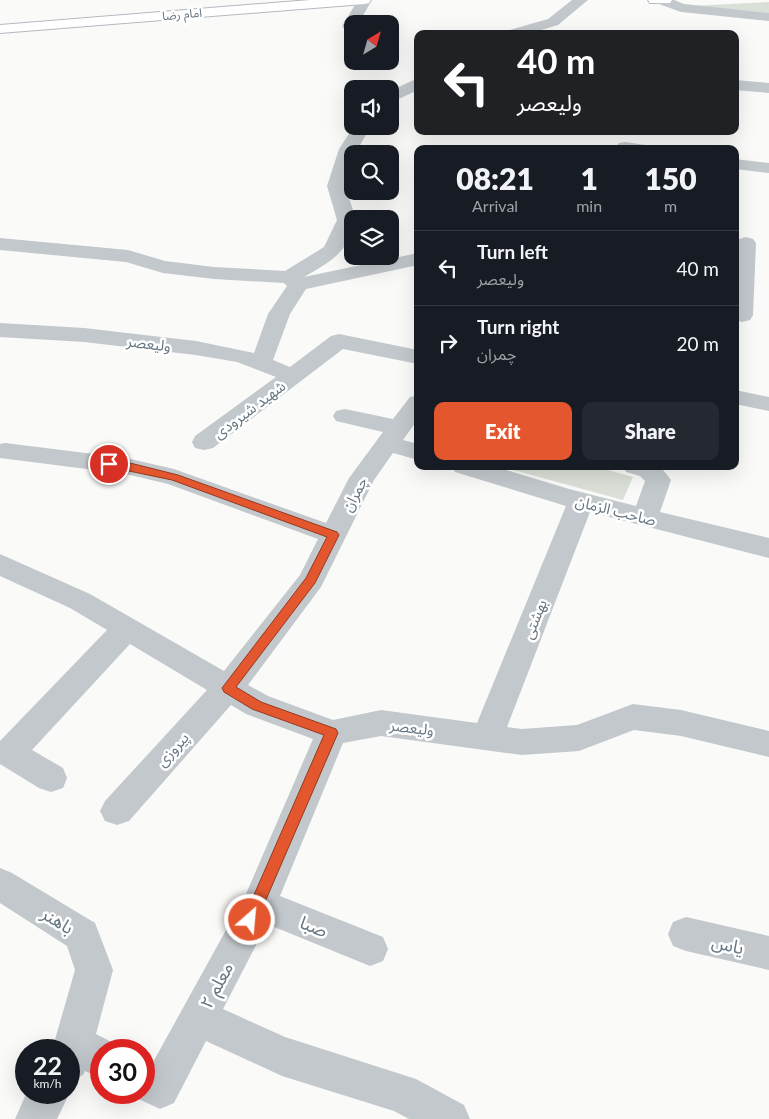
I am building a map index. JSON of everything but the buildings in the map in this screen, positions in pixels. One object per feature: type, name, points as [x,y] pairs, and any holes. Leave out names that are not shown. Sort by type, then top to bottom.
[{"type":"main road","name":"امام رضا","points":[[0,16],[190,0]]},
{"type":"main road","name":"امام رضا","points":[[0,29],[364,0]]},
{"type":"main road","points":[[655,0],[665,0]]},
{"type":"street","points":[[356,15],[364,0]]},
{"type":"street","points":[[526,30],[553,22],[580,0]]},
{"type":"street","points":[[661,0],[681,8],[767,21]]},
{"type":"street","points":[[399,93],[414,85]]},
{"type":"street","points":[[739,85],[769,88]]},
{"type":"street","points":[[261,363],[279,314],[294,281],[332,251],[348,220],[336,186],[348,149],[357,135]]},
{"type":"street","points":[[739,164],[769,168]]},
{"type":"street","points":[[742,315],[747,243]]},
{"type":"street","points":[[0,244],[128,256],[163,268],[294,281],[414,260]]},
{"type":"street","name":"ولیعصر","points":[[0,330],[84,335],[196,348],[242,356],[293,376]]},
{"type":"street","name":"شهید شیرودی","points":[[204,442],[339,341],[414,356]]},
{"type":"street","points":[[739,398],[769,404]]},
{"type":"street","points":[[345,416],[406,420],[414,441]]},
{"type":"street","name":"چمران","points":[[228,688],[311,580],[362,478],[406,420]]},
{"type":"street","points":[[2,451],[126,466],[174,477],[333,535]]},
{"type":"street","name":"صاحب الزمان","points":[[477,470],[581,501],[769,548]]},
{"type":"street","points":[[645,517],[658,480],[649,470]]},
{"type":"street","name":"بهشتی","points":[[487,737],[581,501]]},
{"type":"street","points":[[0,564],[80,601],[257,705],[332,733]]},
{"type":"street","points":[[51,778],[10,753],[126,629]]},
{"type":"street","name":"پیروزی","points":[[117,810],[228,688]]},
{"type":"street","name":"ولیعصر","points":[[332,733],[381,723],[522,742],[579,738],[633,717],[681,723],[769,744]]},
{"type":"street","name":"معلم ۲","points":[[155,1081],[198,1018],[259,904],[332,733]]},
{"type":"street","name":"باهنر","points":[[0,884],[82,935],[94,970],[81,1054]]},
{"type":"street","name":"صبا","points":[[259,904],[370,949]]},
{"type":"street","name":"یاس","points":[[686,934],[769,953]]},
{"type":"street","name":"معلم ۲","points":[[198,1018],[282,1056],[402,1094],[450,1119]]},
{"type":"street","points":[[35,1119],[43,1104]]},
{"type":"shaded area","points":[[769,2],[769,13],[691,6]]},
{"type":"shaded area","points":[[514,470],[608,470],[633,477],[623,500]]},
{"type":"route","points":[[109,464],[174,477],[333,535],[311,580],[228,688],[257,705],[332,733],[259,904],[250,920]]}]
